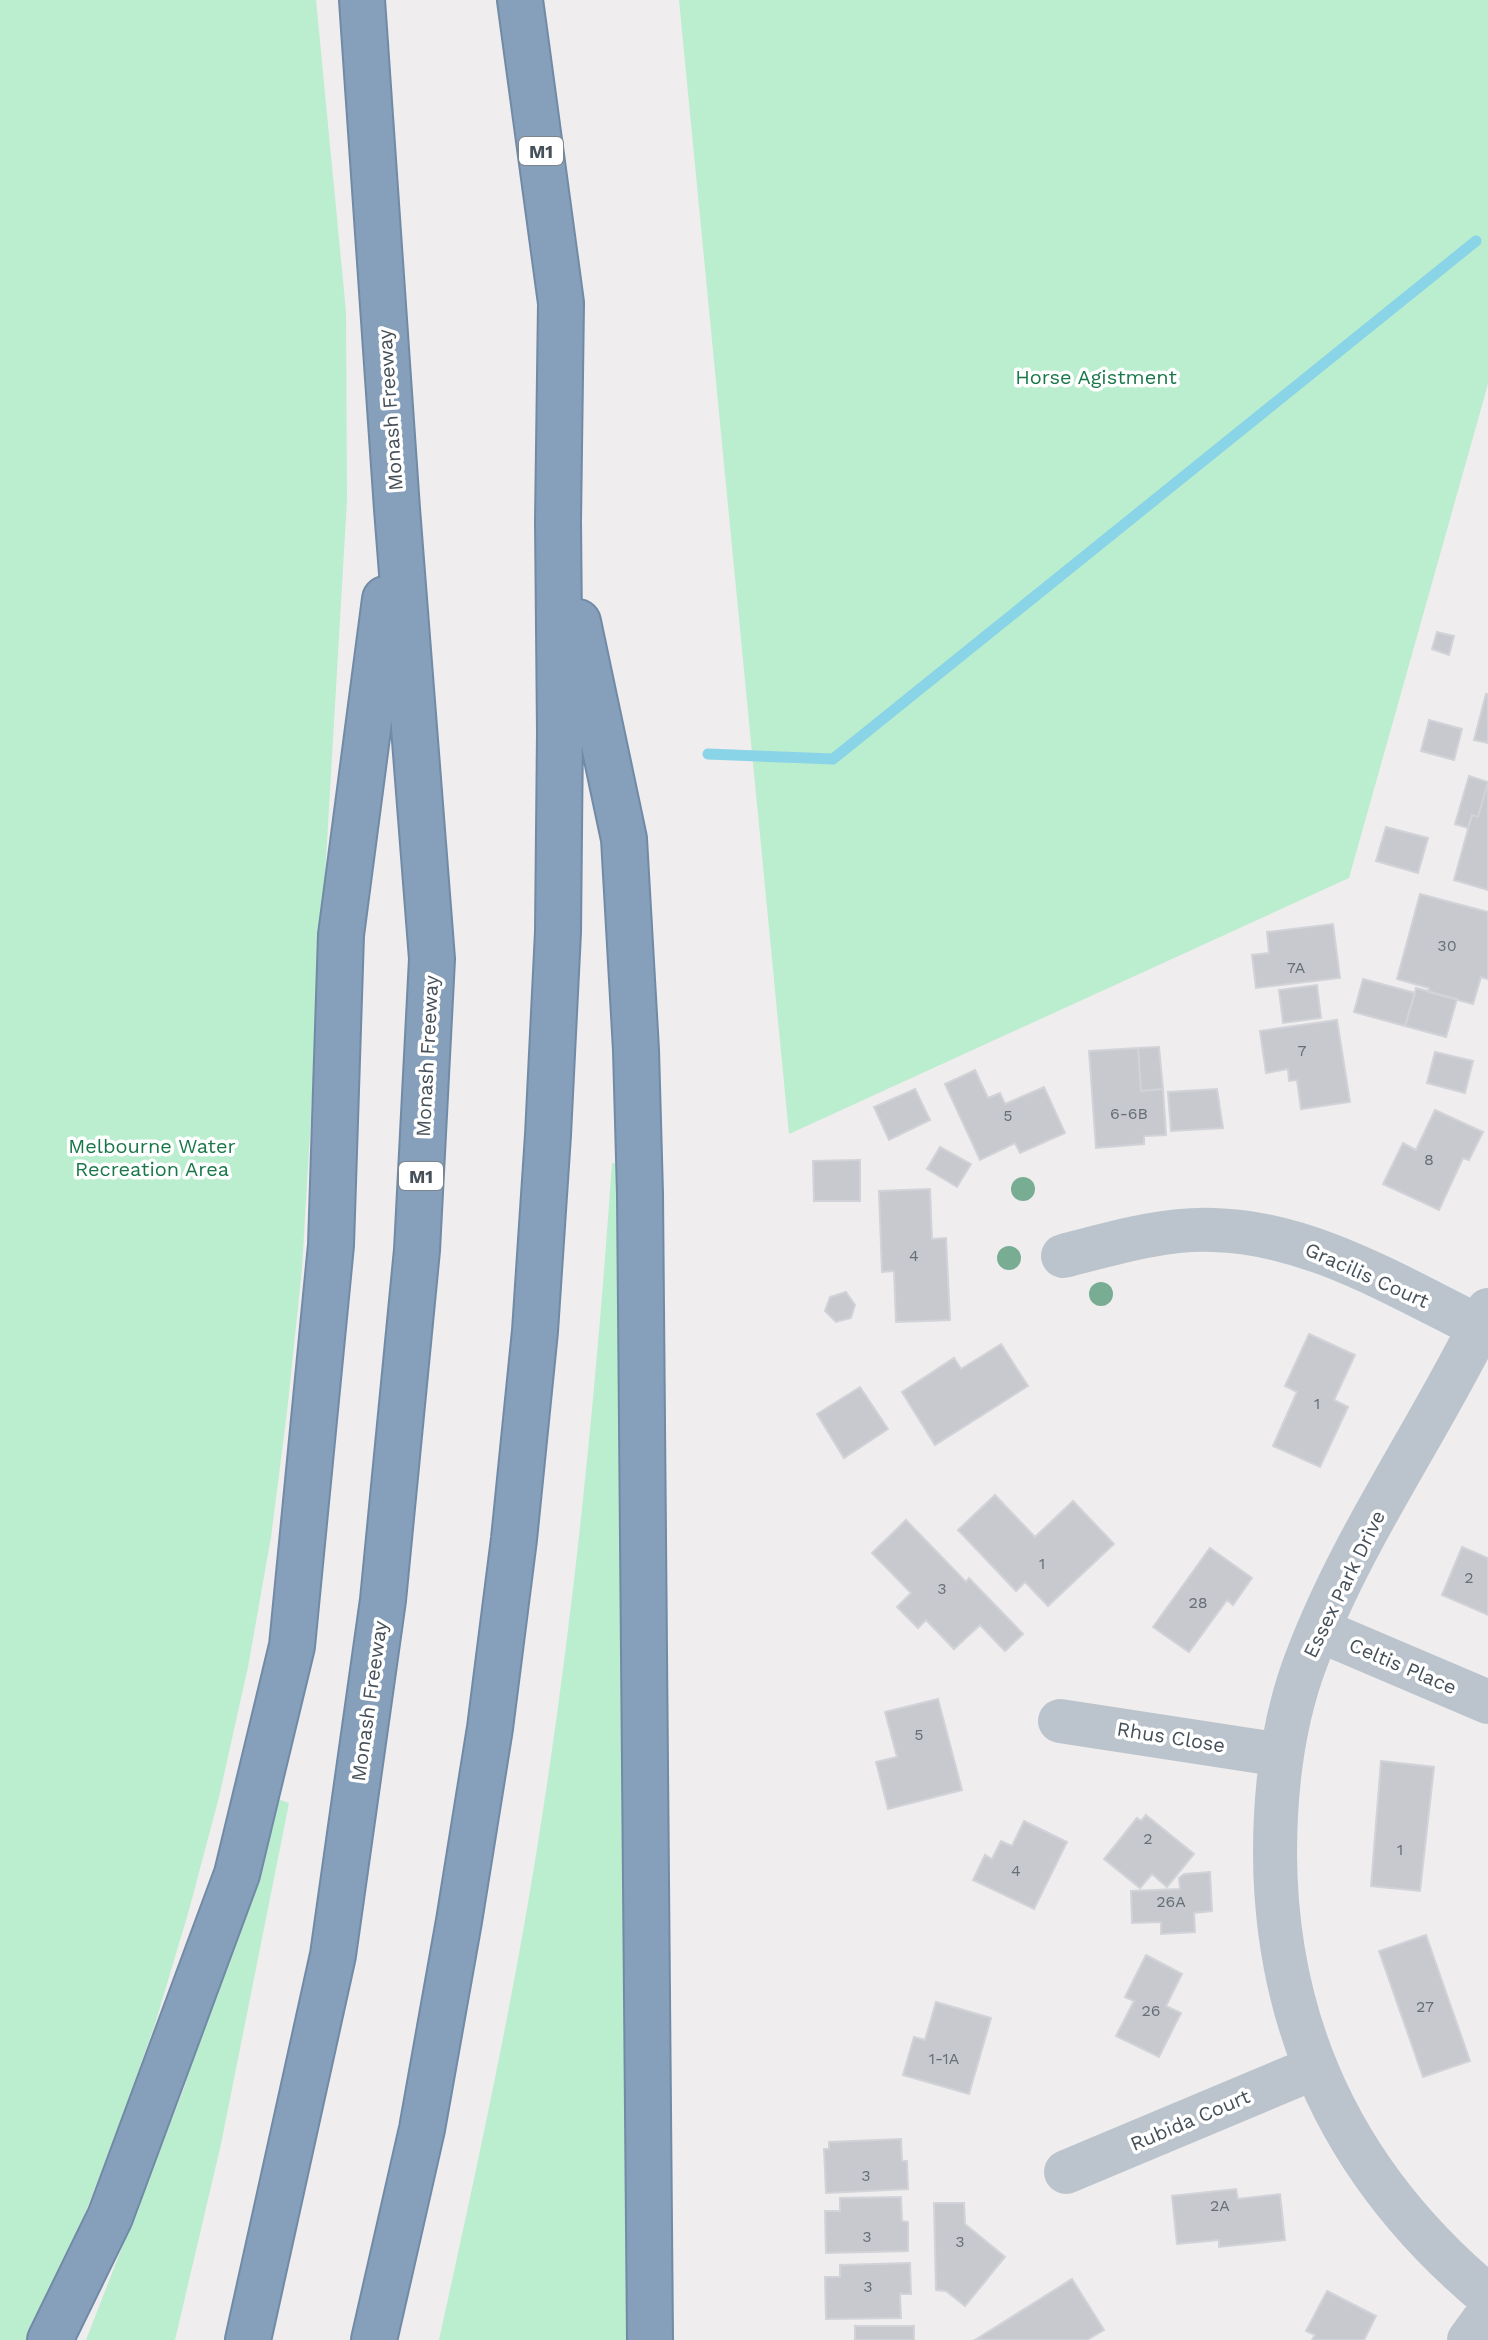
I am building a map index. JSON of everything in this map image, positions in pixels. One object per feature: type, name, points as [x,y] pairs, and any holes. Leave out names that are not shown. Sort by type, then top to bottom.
[{"type":"highway","name":"Monash Freeway","points":[[248,2340],[333,1955],[383,1600],[417,1250],[432,959],[362,0]]},
{"type":"highway","name":"M1","points":[[374,2340],[422,2129],[490,1728],[516,1524],[536,1316],[558,932],[561,303],[520,0]]},
{"type":"highway","points":[[50,2340],[110,2217],[237,1874],[292,1646],[331,1245],[341,935],[397,509]]},
{"type":"highway","points":[[558,521],[624,839],[630,937],[640,1194],[650,2340]]},
{"type":"street","name":"Gracilis Court","points":[[1063,1256],[1142,1237],[1183,1231],[1248,1232],[1318,1250],[1484,1318]]},
{"type":"street","name":"Essex Park Drive","points":[[1484,1318],[1356,1553],[1319,1630],[1297,1689],[1282,1755],[1275,1819],[1275,1886],[1282,1951],[1295,2010],[1314,2068],[1338,2116],[1394,2203],[1457,2270],[1488,2296]]},
{"type":"street","name":"Celtis Place","points":[[1319,1630],[1488,1702]]},
{"type":"street","name":"Rhus Close","points":[[1060,1721],[1282,1755]]},
{"type":"street","name":"Rubida Court","points":[[1066,2172],[1314,2068]]},
{"type":"street","points":[[1469,2340],[1488,2314]]},
{"type":"green space","name":"Melbourne Water Recreation Area","points":[[0,0],[316,0],[346,312],[347,500],[302,1269],[271,1537],[248,1667],[219,1797],[189,1910],[155,2024],[120,2123],[32,2340],[0,2340]]},
{"type":"green space","name":"Horse Agistment","points":[[679,0],[1488,0],[1488,384],[1349,878],[789,1134]]},
{"type":"green space","points":[[612,1163],[625,1165],[635,2340],[439,2340],[512,1993],[552,1749],[587,1457]]},
{"type":"green space","points":[[275,1798],[289,1803],[221,2144],[175,2340],[86,2340],[184,2088]]},
{"type":"building","points":[[1437,632],[1454,636],[1449,655],[1432,649]]},
{"type":"building","points":[[1488,694],[1488,743],[1474,740]]},
{"type":"building","points":[[1429,720],[1462,729],[1454,760],[1421,751]]},
{"type":"building","points":[[1469,776],[1488,782],[1478,817],[1472,815],[1468,828],[1455,824]]},
{"type":"building","points":[[1488,782],[1488,890],[1454,880],[1472,815],[1478,817]]},
{"type":"building","points":[[1386,827],[1428,838],[1418,873],[1376,861]]},
{"type":"building","points":[[1420,894],[1488,912],[1488,979],[1481,977],[1473,1004],[1428,992],[1429,988],[1397,979]]},
{"type":"building","points":[[1333,924],[1340,978],[1256,988],[1252,955],[1269,953],[1267,932]]},
{"type":"building","points":[[1363,979],[1415,993],[1405,1026],[1354,1012]]},
{"type":"building","points":[[1317,985],[1321,1018],[1283,1023],[1279,990]]},
{"type":"building","points":[[1416,988],[1457,999],[1446,1037],[1405,1026]]},
{"type":"building","points":[[1337,1020],[1350,1102],[1301,1109],[1297,1080],[1289,1081],[1288,1069],[1266,1073],[1260,1031]]},
{"type":"building","points":[[1159,1047],[1163,1089],[1141,1091],[1138,1048]]},
{"type":"building","points":[[1138,1048],[1141,1091],[1163,1089],[1166,1135],[1144,1136],[1144,1144],[1096,1148],[1089,1051]]},
{"type":"building","points":[[1435,1052],[1473,1061],[1465,1093],[1427,1083]]},
{"type":"building","points":[[975,1070],[988,1098],[1000,1093],[1005,1104],[1044,1087],[1065,1133],[1020,1153],[1015,1143],[980,1160],[945,1084]]},
{"type":"building","points":[[915,1089],[930,1120],[889,1140],[874,1107]]},
{"type":"building","points":[[1217,1089],[1223,1128],[1171,1131],[1168,1092]]},
{"type":"building","points":[[1435,1110],[1483,1132],[1469,1160],[1463,1158],[1439,1210],[1383,1184],[1403,1143],[1416,1150]]},
{"type":"building","points":[[940,1147],[971,1164],[957,1187],[927,1169]]},
{"type":"building","points":[[860,1160],[860,1201],[814,1201],[813,1161]]},
{"type":"building","points":[[930,1189],[932,1239],[946,1238],[950,1320],[896,1322],[894,1271],[882,1272],[879,1191]]},
{"type":"building","points":[[846,1292],[855,1305],[851,1318],[836,1322],[825,1311],[830,1297]]},
{"type":"building","points":[[1309,1334],[1355,1355],[1334,1400],[1348,1407],[1320,1467],[1273,1446],[1297,1392],[1285,1386]]},
{"type":"building","points":[[1001,1344],[1028,1386],[935,1445],[902,1392],[954,1358],[961,1369]]},
{"type":"building","points":[[860,1387],[888,1429],[844,1458],[817,1414]]},
{"type":"building","points":[[995,1495],[1035,1537],[1073,1501],[1114,1544],[1048,1606],[1025,1582],[1016,1591],[958,1530]]},
{"type":"building","points":[[906,1520],[966,1582],[969,1578],[1023,1634],[1005,1651],[980,1625],[954,1649],[926,1620],[918,1628],[897,1607],[911,1593],[872,1553]]},
{"type":"building","points":[[1462,1547],[1488,1558],[1488,1615],[1442,1595]]},
{"type":"building","points":[[1210,1548],[1252,1578],[1233,1605],[1227,1600],[1189,1652],[1153,1627]]},
{"type":"building","points":[[938,1699],[962,1790],[888,1809],[876,1762],[897,1757],[885,1712]]},
{"type":"building","points":[[1381,1761],[1434,1767],[1420,1891],[1371,1886]]},
{"type":"building","points":[[1146,1815],[1194,1854],[1167,1887],[1152,1874],[1140,1888],[1104,1859],[1137,1818],[1141,1821]]},
{"type":"building","points":[[1024,1821],[1067,1842],[1034,1909],[973,1880],[985,1855],[992,1859],[1001,1841],[1012,1846]]},
{"type":"building","points":[[1210,1872],[1212,1911],[1194,1913],[1195,1932],[1161,1934],[1161,1922],[1132,1923],[1131,1891],[1180,1889],[1179,1878],[1184,1874]]},
{"type":"building","points":[[1426,1935],[1470,2061],[1423,2077],[1379,1951]]},
{"type":"building","points":[[1146,1955],[1182,1974],[1166,2006],[1181,2013],[1159,2057],[1116,2036],[1134,2001],[1125,1997]]},
{"type":"building","points":[[936,2002],[991,2018],[969,2094],[903,2075],[914,2037],[925,2040]]},
{"type":"building","points":[[901,2139],[902,2161],[907,2161],[908,2189],[826,2193],[824,2149],[829,2149],[829,2142]]},
{"type":"building","points":[[1236,2189],[1238,2199],[1280,2194],[1285,2240],[1219,2247],[1219,2240],[1177,2244],[1172,2196]]},
{"type":"building","points":[[901,2197],[902,2221],[908,2222],[908,2251],[826,2253],[825,2211],[840,2211],[840,2198]]},
{"type":"building","points":[[934,2203],[964,2203],[965,2224],[1005,2257],[965,2306],[946,2291],[936,2290]]},
{"type":"building","points":[[910,2263],[911,2294],[900,2294],[901,2318],[826,2319],[825,2277],[840,2277],[840,2265]]},
{"type":"building","points":[[1072,2279],[1104,2330],[1087,2340],[975,2340]]},
{"type":"building","points":[[1327,2291],[1376,2316],[1364,2340],[1312,2340],[1315,2335],[1306,2331]]},
{"type":"building","points":[[855,2326],[914,2326],[914,2340],[855,2340]]},
{"type":"waterway","points":[[708,754],[833,759],[1476,241]]}]
